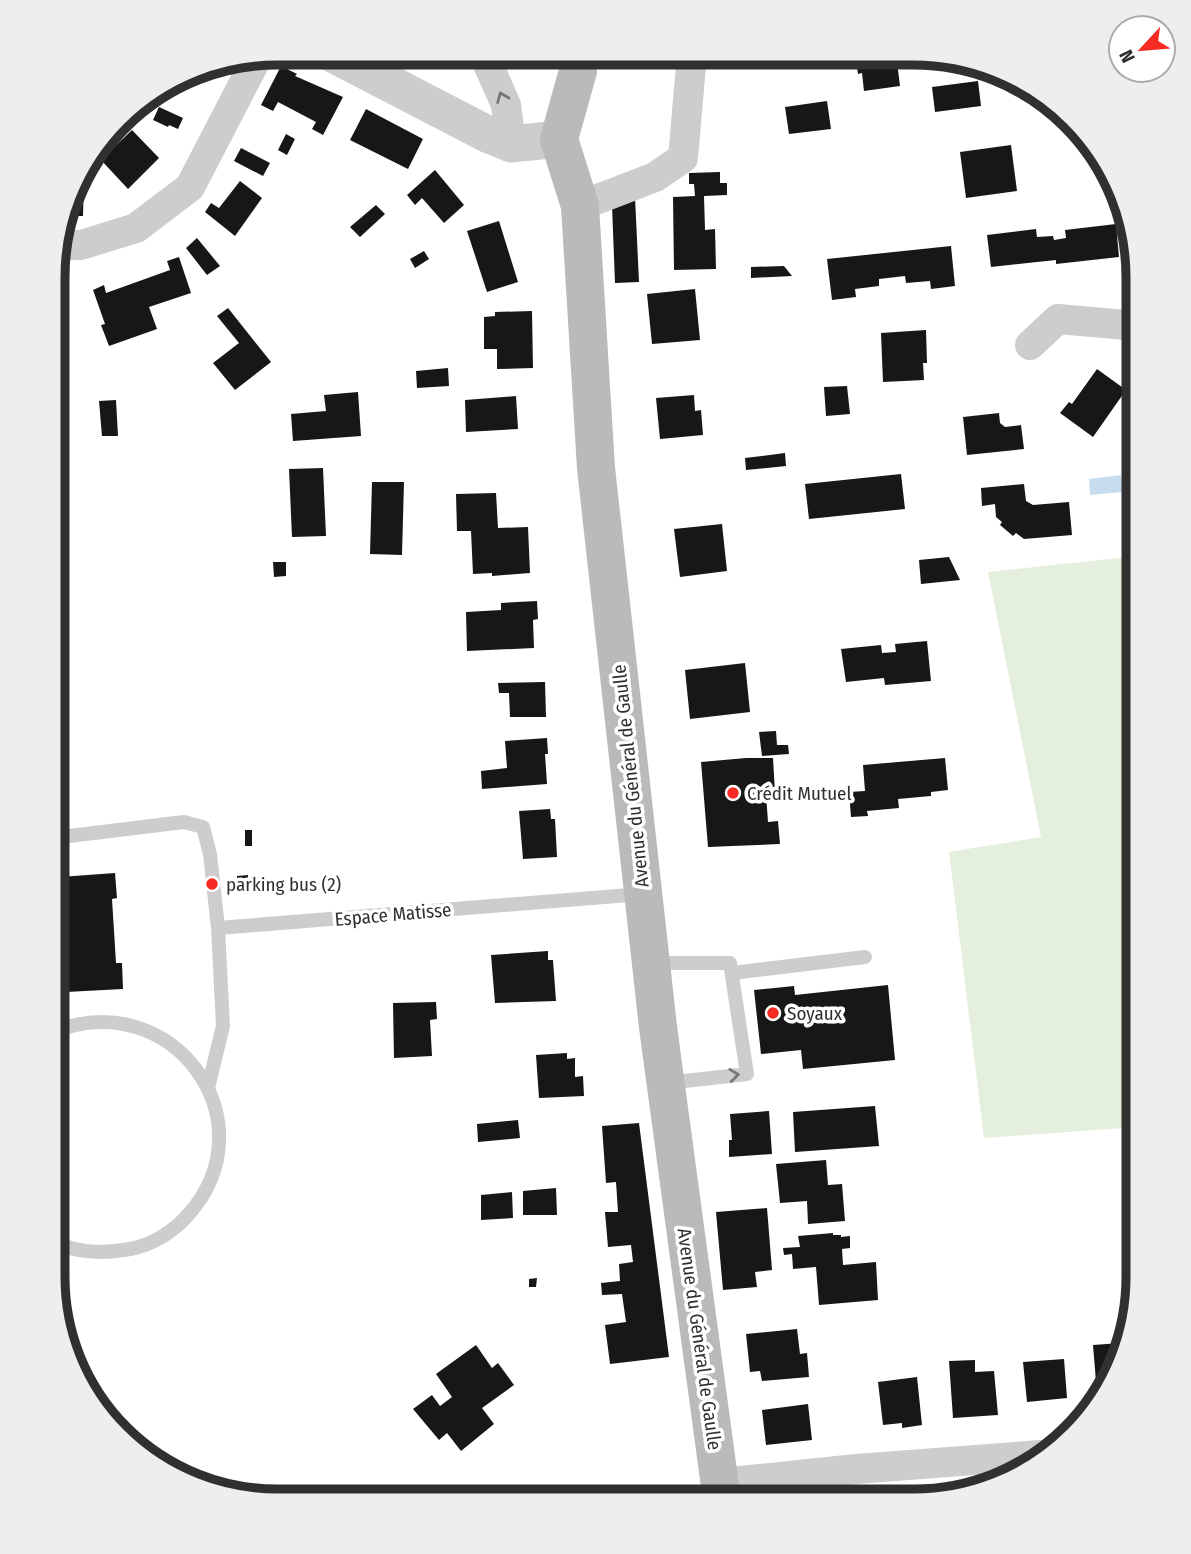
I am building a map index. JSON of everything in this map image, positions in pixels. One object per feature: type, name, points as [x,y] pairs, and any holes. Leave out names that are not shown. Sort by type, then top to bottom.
[{"type":"main road","points":[[559,139],[578,65]]},
{"type":"main road","name":"Avenue du Général de Gaulle","points":[[559,139],[580,206],[596,468],[643,894],[720,1489]]},
{"type":"street","points":[[354,65],[511,144],[559,139]]},
{"type":"street","points":[[488,65],[506,106],[511,144]]},
{"type":"street","points":[[580,206],[655,177],[683,158],[691,65]]},
{"type":"street","points":[[68,245],[80,245],[136,228],[190,187],[252,67]]},
{"type":"street","points":[[1030,345],[1058,319],[1126,324]]},
{"type":"street","points":[[729,1489],[740,1481],[1027,1456]]},
{"type":"lane","points":[[65,837],[184,822],[203,827],[210,854],[218,928],[223,1026],[208,1088]]},
{"type":"lane","name":"Espace Matisse","points":[[218,928],[643,894]]},
{"type":"lane","points":[[732,973],[865,957]]},
{"type":"lane","points":[[652,963],[730,963],[747,1074],[666,1083]]},
{"type":"lane","points":[[65,1027],[98,1020],[125,1023],[151,1031],[174,1045],[193,1065],[208,1088],[218,1125],[216,1164],[201,1199],[176,1228],[142,1247],[104,1254],[65,1248]]},
{"type":"green space","points":[[1126,557],[1126,1128],[984,1138],[949,852],[1041,837],[988,572]]},
{"type":"water","points":[[1121,475],[1123,492],[1090,495],[1089,479]]},
{"type":"building","points":[[857,65],[897,65],[900,86],[864,91],[862,73],[858,74]]},
{"type":"building","points":[[281,66],[297,74],[295,76],[343,97],[323,135],[312,129],[316,122],[278,102],[273,111],[261,105]]},
{"type":"building","points":[[978,81],[981,106],[935,112],[932,87]]},
{"type":"building","points":[[827,101],[831,129],[789,134],[785,107]]},
{"type":"building","points":[[159,107],[183,118],[178,129],[153,120]]},
{"type":"building","points":[[366,109],[423,139],[408,169],[350,140]]},
{"type":"building","points":[[132,130],[159,158],[128,189],[101,160]]},
{"type":"building","points":[[286,134],[295,139],[287,155],[278,150]]},
{"type":"building","points":[[1011,145],[1017,191],[966,198],[960,152]]},
{"type":"building","points":[[241,148],[270,163],[263,176],[234,161]]},
{"type":"building","points":[[435,170],[464,205],[444,223],[422,198],[415,205],[407,195]]},
{"type":"building","points":[[720,172],[720,183],[727,183],[727,195],[704,196],[705,230],[715,229],[716,269],[674,270],[673,197],[695,196],[694,184],[689,184],[689,173]]},
{"type":"building","points":[[240,181],[262,198],[235,236],[205,212],[211,203],[219,208]]},
{"type":"building","points":[[84,190],[83,216],[74,216]]},
{"type":"building","points":[[635,197],[639,282],[615,283],[612,205]]},
{"type":"building","points":[[376,205],[385,214],[360,237],[350,227]]},
{"type":"building","points":[[499,221],[518,282],[487,292],[467,231]]},
{"type":"building","points":[[1116,224],[1119,257],[991,267],[987,235],[1036,229],[1037,237],[1053,236],[1054,240],[1066,238],[1065,230]]},
{"type":"building","points":[[197,238],[220,266],[207,275],[186,248]]},
{"type":"building","points":[[951,246],[955,286],[931,289],[930,281],[906,283],[905,276],[879,279],[879,286],[855,289],[856,297],[832,300],[827,259]]},
{"type":"building","points":[[424,251],[429,259],[415,268],[410,259]]},
{"type":"building","points":[[179,257],[191,293],[149,307],[157,329],[109,346],[101,325],[105,324],[93,290],[104,285],[106,293],[170,270],[167,261]]},
{"type":"building","points":[[784,266],[792,276],[751,278],[751,267]]},
{"type":"building","points":[[695,289],[700,340],[652,344],[647,294]]},
{"type":"building","points":[[228,308],[271,362],[235,390],[213,363],[239,343],[217,316]]},
{"type":"building","points":[[532,311],[533,368],[497,369],[497,349],[484,349],[484,317],[495,316],[495,312]]},
{"type":"building","points":[[926,330],[927,363],[923,363],[924,380],[883,382],[881,333]]},
{"type":"building","points":[[448,368],[449,386],[417,388],[416,371]]},
{"type":"building","points":[[1097,369],[1126,390],[1093,437],[1060,413],[1069,402],[1072,404]]},
{"type":"building","points":[[847,386],[850,414],[826,416],[824,387]]},
{"type":"building","points":[[358,392],[361,436],[293,441],[291,414],[326,411],[324,395]]},
{"type":"building","points":[[694,395],[695,411],[701,410],[703,435],[660,439],[656,398]]},
{"type":"building","points":[[516,396],[518,429],[466,432],[465,400]]},
{"type":"building","points":[[116,400],[118,436],[102,436],[99,401]]},
{"type":"building","points":[[999,413],[1000,423],[1005,427],[1021,425],[1024,449],[967,455],[963,417]]},
{"type":"building","points":[[785,453],[786,466],[746,470],[745,458]]},
{"type":"building","points":[[323,468],[326,536],[292,537],[289,469]]},
{"type":"building","points":[[901,474],[905,509],[809,519],[805,484]]},
{"type":"building","points":[[372,482],[404,482],[402,555],[370,554]]},
{"type":"building","points":[[1024,484],[1026,501],[1033,505],[1069,502],[1072,535],[1024,539],[1016,533],[1013,536],[1000,525],[1002,522],[996,517],[995,504],[982,506],[981,488]]},
{"type":"building","points":[[496,493],[498,528],[528,527],[530,573],[492,576],[492,573],[473,574],[471,531],[457,531],[456,494]]},
{"type":"building","points":[[722,524],[727,571],[680,577],[674,529]]},
{"type":"building","points":[[949,557],[960,580],[921,584],[919,560]]},
{"type":"building","points":[[273,562],[286,562],[286,576],[274,577]]},
{"type":"building","points":[[537,601],[538,619],[533,620],[534,648],[467,651],[466,612],[501,610],[501,603]]},
{"type":"building","points":[[927,641],[931,681],[885,685],[884,678],[846,682],[841,649],[881,645],[882,653],[896,652],[895,644]]},
{"type":"building","points":[[745,663],[750,712],[690,719],[685,670]]},
{"type":"building","points":[[545,682],[546,717],[510,717],[509,693],[499,693],[498,683]]},
{"type":"building","points":[[776,731],[777,745],[788,745],[789,754],[762,756],[759,732]]},
{"type":"building","points":[[547,738],[547,784],[482,789],[481,771],[507,768],[505,741]]},
{"type":"building","points":[[773,758],[775,793],[766,794],[768,822],[778,821],[780,844],[708,847],[701,762]]},
{"type":"building","points":[[945,758],[948,790],[931,792],[931,796],[898,799],[899,808],[867,811],[868,816],[851,817],[849,792],[865,791],[863,765]]},
{"type":"building","points":[[550,809],[551,819],[555,819],[557,857],[523,859],[519,811]]},
{"type":"building","points":[[245,830],[252,830],[252,846],[245,846]]},
{"type":"building","points":[[115,873],[117,898],[112,899],[116,963],[122,963],[123,989],[66,992],[65,877]]},
{"type":"building","points":[[248,875],[248,889],[237,889],[237,876]]},
{"type":"building","points":[[548,951],[548,960],[553,960],[556,1001],[495,1003],[491,955]]},
{"type":"building","points":[[888,985],[895,1060],[803,1069],[801,1050],[761,1054],[754,990],[794,986],[795,995]]},
{"type":"building","points":[[436,1002],[437,1019],[430,1020],[432,1056],[394,1058],[393,1003]]},
{"type":"building","points":[[567,1053],[567,1059],[575,1058],[575,1077],[583,1076],[584,1096],[539,1098],[536,1055]]},
{"type":"building","points":[[875,1106],[879,1146],[795,1152],[793,1112]]},
{"type":"building","points":[[769,1111],[772,1154],[729,1157],[729,1140],[732,1140],[730,1114]]},
{"type":"building","points":[[518,1120],[520,1138],[478,1142],[477,1124]]},
{"type":"building","points":[[639,1123],[669,1357],[610,1364],[605,1325],[626,1322],[622,1294],[602,1295],[601,1283],[620,1281],[619,1264],[633,1262],[631,1245],[608,1247],[605,1212],[618,1212],[616,1182],[606,1183],[602,1126]]},
{"type":"building","points":[[826,1160],[828,1185],[842,1184],[845,1221],[808,1224],[807,1201],[780,1203],[776,1164]]},
{"type":"building","points":[[556,1188],[557,1215],[523,1215],[523,1191]]},
{"type":"building","points":[[512,1192],[513,1218],[481,1220],[481,1195]]},
{"type":"building","points":[[767,1208],[772,1270],[755,1272],[757,1287],[723,1290],[716,1212]]},
{"type":"building","points":[[833,1233],[841,1237],[850,1236],[850,1248],[842,1249],[843,1265],[876,1262],[878,1300],[819,1305],[816,1267],[793,1269],[792,1254],[784,1255],[783,1248],[800,1247],[798,1236]]},
{"type":"building","points":[[537,1278],[536,1287],[529,1287],[529,1279]]},
{"type":"building","points":[[797,1329],[800,1354],[807,1353],[809,1377],[762,1381],[760,1371],[750,1372],[746,1334]]},
{"type":"building","points":[[1115,1343],[1096,1384],[1093,1345]]},
{"type":"building","points":[[476,1345],[492,1368],[498,1363],[514,1385],[482,1408],[494,1424],[461,1451],[447,1433],[439,1440],[413,1409],[432,1395],[440,1406],[452,1397],[436,1374]]},
{"type":"building","points":[[1064,1359],[1067,1398],[1027,1402],[1023,1362]]},
{"type":"building","points":[[975,1360],[975,1372],[994,1371],[998,1415],[953,1418],[949,1361]]},
{"type":"building","points":[[917,1377],[922,1425],[902,1428],[902,1423],[883,1425],[878,1382]]},
{"type":"building","points":[[808,1404],[812,1440],[766,1445],[762,1410]]},
{"type":"place","name":"Crédit Mutuel","points":[[733,793]]},
{"type":"place","name":"parking bus (2)","points":[[212,884]]},
{"type":"place","name":"Soyaux","points":[[773,1013]]}]
